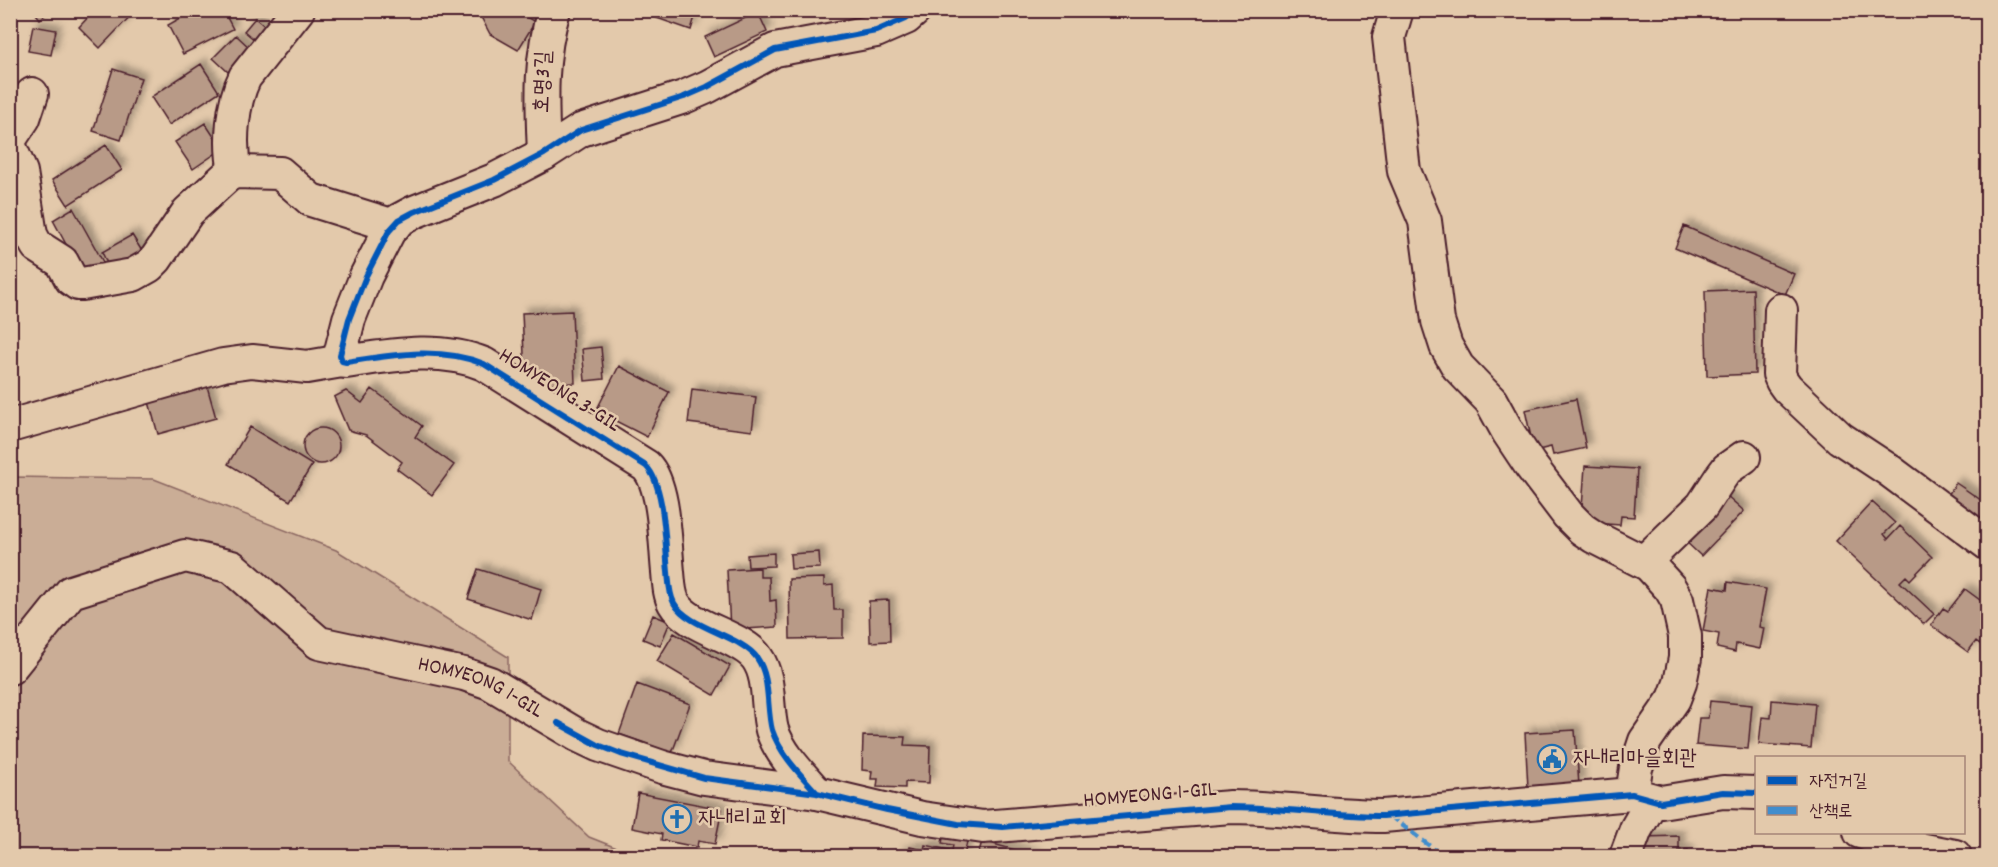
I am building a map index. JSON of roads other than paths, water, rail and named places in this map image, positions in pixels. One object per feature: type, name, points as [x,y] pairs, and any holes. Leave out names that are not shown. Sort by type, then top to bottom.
[{"type":"street","points":[[235,172],[232,157],[240,86],[298,10]]},
{"type":"street","name":"호명3길","points":[[544,154],[542,63],[554,10]]},
{"type":"street","points":[[342,361],[340,359],[341,348],[366,276],[389,231],[399,220],[494,180],[544,154],[581,130],[684,97],[775,50],[876,31],[906,18],[915,10]]},
{"type":"street","points":[[1397,10],[1389,37],[1404,171],[1425,221],[1438,321],[1446,346],[1458,367],[1491,400],[1508,432],[1530,465],[1568,514],[1582,529],[1594,537],[1644,562],[1658,574],[1677,600],[1685,636],[1685,658],[1674,699],[1645,741],[1636,768],[1642,798],[1636,829],[1626,856]]},
{"type":"street","points":[[10,141],[24,118],[32,94]]},
{"type":"street","points":[[10,147],[21,172],[31,235],[37,246],[62,262],[71,279],[78,284],[141,272],[156,259],[188,212],[220,180],[235,172],[280,173],[311,200],[394,226]]},
{"type":"street","points":[[1781,310],[1779,374],[1787,388],[1840,438],[1890,471],[1988,544]]},
{"type":"street","name":"HOMYEONG 3-GIL","points":[[10,426],[223,365],[252,361],[307,367],[416,353],[446,354],[484,364],[646,466],[655,478],[659,494],[670,587],[675,604],[689,618],[756,656],[763,670],[770,720],[776,739],[796,769],[817,793]]},
{"type":"street","points":[[1644,562],[1702,506],[1727,469],[1744,457]]},
{"type":"street","name":"HOMYEONG 1-GIL","points":[[10,668],[71,592],[185,556],[232,567],[319,644],[464,674],[490,683],[598,745],[683,772],[724,782],[817,793],[922,818],[983,827],[1231,807],[1264,807],[1355,816],[1383,816],[1642,798],[1670,802],[1723,792],[1755,793]]},
{"type":"street","points":[[1866,834],[1894,844],[1955,856]]},
{"type":"place","name":"자내리마을회관","points":[[1552,759]]},
{"type":"place","name":"자내리교회","points":[[677,819]]}]
